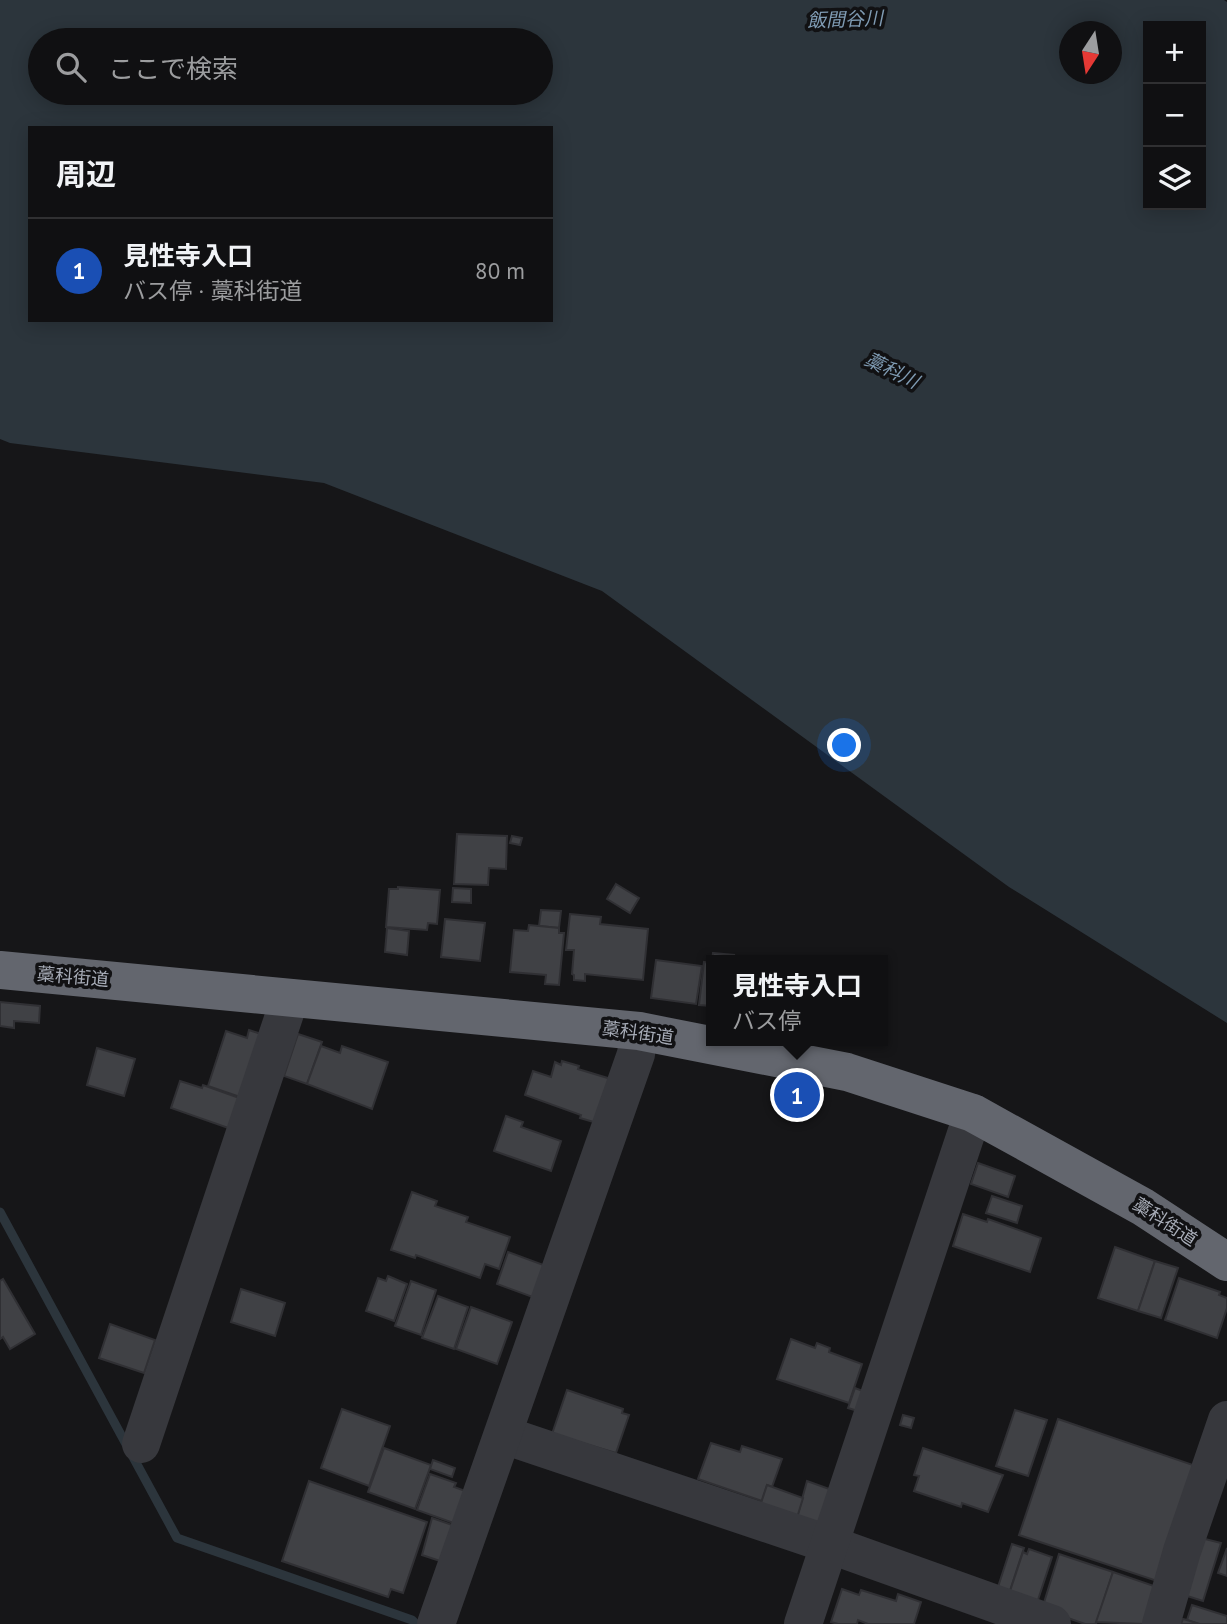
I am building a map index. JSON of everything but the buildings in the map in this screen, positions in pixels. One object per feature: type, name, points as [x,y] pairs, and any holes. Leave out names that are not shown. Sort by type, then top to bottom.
[{"type":"highway","name":"藁科街道","points":[[0,971],[639,1031],[706,1044]]},
{"type":"highway","name":"藁科街道","points":[[715,1046],[847,1072],[973,1113],[1143,1207],[1227,1262]]},
{"type":"street","points":[[141,1444],[290,998]]},
{"type":"street","points":[[436,1624],[636,1054],[639,1031]]},
{"type":"street","points":[[803,1624],[973,1113]]},
{"type":"street","points":[[1161,1624],[1227,1420]]},
{"type":"street","points":[[504,1435],[831,1545],[1052,1624]]},
{"type":"water","points":[[0,0],[1224,0],[1227,2],[1227,1023],[1009,887],[602,591],[324,483],[10,443],[0,439]]},
{"type":"waterway","points":[[0,1212],[177,1538],[412,1620],[416,1624]]},
{"type":"place","name":"見性寺入口","points":[[797,1095]]},
{"type":"water label","name":"飯間谷川","points":[[845,19]]},
{"type":"water label","name":"藁科川","points":[[892,370]]}]
